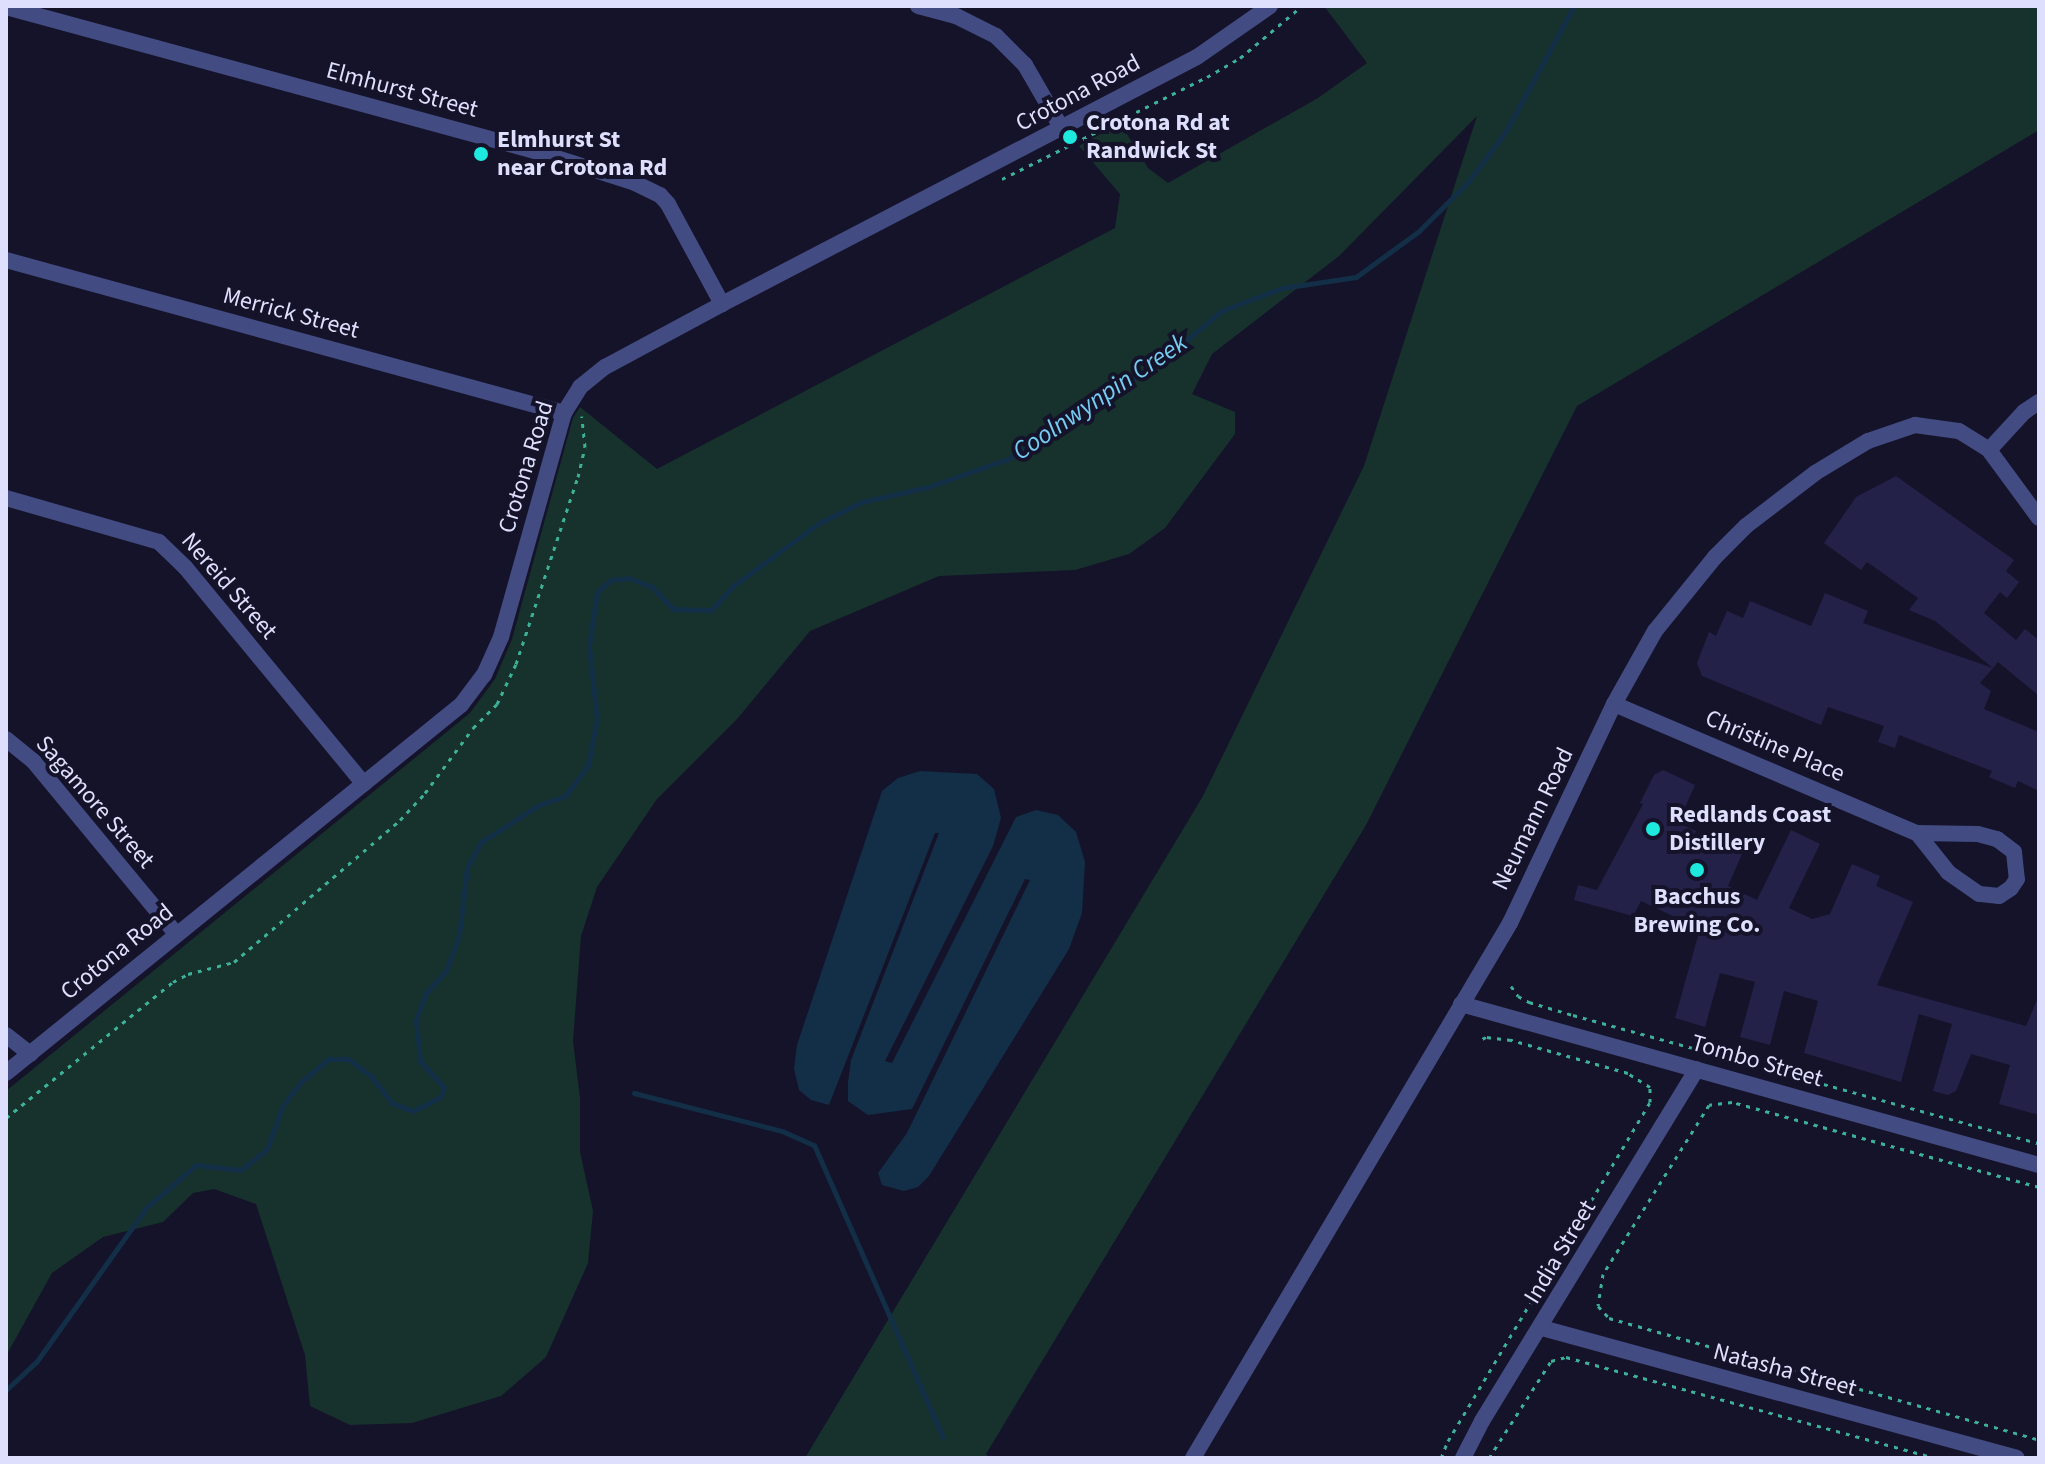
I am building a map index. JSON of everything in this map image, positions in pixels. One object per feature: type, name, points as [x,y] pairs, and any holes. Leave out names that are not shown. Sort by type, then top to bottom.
[{"type":"street","points":[[918,6],[956,16],[996,36],[1025,65],[1062,129]]},
{"type":"street","points":[[1241,6],[1253,21]]},
{"type":"street","name":"Crotona Road","points":[[6,1073],[461,705],[484,675],[501,637],[564,413],[580,387],[605,367],[722,304],[1197,57],[1253,21],[1270,6]]},
{"type":"street","name":"Elmhurst Street","points":[[6,7],[535,151],[635,183],[660,195],[668,204],[722,304]]},
{"type":"street","name":"Merrick Street","points":[[6,260],[564,413]]},
{"type":"street","points":[[1989,450],[2024,412],[2039,402]]},
{"type":"street","name":"Neumann Road","points":[[1193,1458],[1510,923],[1614,704],[1655,631],[1686,590],[1746,526],[1815,473],[1868,441],[1915,425],[1959,431],[1989,450],[2039,518]]},
{"type":"street","name":"Nereid Street","points":[[6,498],[159,542],[185,567],[364,784]]},
{"type":"street","name":"Christine Place","points":[[1614,704],[1917,833],[1978,834],[1997,839],[2014,852],[2017,879],[2011,888],[1999,896],[1979,894],[1948,872],[1917,833]]},
{"type":"street","name":"Sagamore Street","points":[[6,739],[34,762],[177,935]]},
{"type":"street","name":"Tombo Street","points":[[1461,1004],[2039,1165]]},
{"type":"street","points":[[6,1035],[30,1054]]},
{"type":"street","name":"India Street","points":[[1463,1458],[1482,1421],[1542,1328],[1697,1069]]},
{"type":"street","name":"Natasha Street","points":[[1542,1328],[2016,1458]]},
{"type":"path","points":[[994,183],[1133,116],[1229,64],[1270,35],[1302,6]]},
{"type":"path","points":[[6,1118],[173,982],[188,974],[234,962],[400,820],[425,793],[464,738],[497,704],[516,664],[578,477],[585,447],[581,421],[584,411]]},
{"type":"path","points":[[1511,986],[1518,996],[1529,1002],[2039,1143]]},
{"type":"path","points":[[1441,1458],[1448,1441],[1650,1102],[1650,1087],[1628,1073],[1511,1040],[1486,1037],[1478,1041]]},
{"type":"path","points":[[2039,1187],[1732,1102],[1709,1105],[1603,1274],[1598,1306],[1609,1318],[2039,1440]]},
{"type":"path","points":[[1489,1458],[1551,1361],[1566,1357],[1934,1458]]},
{"type":"green space","points":[[1324,6],[2039,6],[2039,130],[1577,406],[1366,825],[986,1454],[990,1458],[805,1458],[1203,796],[1364,466],[1477,116],[1339,256],[1212,354],[1192,394],[1235,412],[1235,434],[1165,528],[1129,554],[1075,570],[939,576],[810,631],[738,718],[657,799],[597,887],[581,936],[573,1041],[580,1098],[580,1152],[593,1211],[588,1263],[546,1357],[501,1396],[412,1423],[350,1425],[310,1406],[305,1355],[256,1204],[214,1189],[193,1193],[163,1222],[103,1237],[52,1273],[6,1356],[6,1091],[470,713],[495,679],[512,639],[573,418],[580,407],[657,469],[1115,228],[1120,194],[1079,146],[1120,123],[1148,168],[1168,183],[1318,98],[1367,63]]},
{"type":"water","points":[[920,771],[977,774],[994,789],[1001,818],[993,846],[885,1061],[892,1063],[1016,817],[1036,810],[1058,815],[1076,832],[1085,862],[1082,913],[1069,949],[929,1176],[918,1187],[904,1191],[882,1185],[878,1173],[907,1133],[1030,880],[1025,879],[912,1109],[868,1115],[848,1101],[848,1082],[851,1060],[939,833],[935,833],[829,1105],[811,1100],[799,1090],[794,1069],[797,1045],[882,791],[898,778]]},
{"type":"building","points":[[1896,476],[2014,560],[2006,571],[2019,582],[2007,598],[2000,592],[1984,613],[2016,640],[2025,629],[2039,640],[2039,696],[1998,662],[1993,668],[1935,621],[1909,610],[1918,598],[1867,562],[1861,570],[1824,543],[1856,497]]},
{"type":"building","points":[[1825,593],[1868,611],[1863,623],[1993,668],[1980,683],[1991,691],[1984,709],[2039,732],[2039,791],[2018,781],[2015,788],[1989,777],[1992,771],[1899,735],[1895,748],[1878,742],[1884,726],[1828,707],[1821,725],[1702,676],[1697,663],[1709,632],[1716,636],[1727,611],[1743,618],[1750,601],[1811,626]]},
{"type":"building","points":[[1663,770],[1695,785],[1678,823],[1696,831],[1693,837],[1725,852],[1727,847],[1742,854],[1728,886],[1757,900],[1791,830],[1820,844],[1789,908],[1812,919],[1830,914],[1852,864],[1880,876],[1876,886],[1913,902],[1877,985],[2026,1026],[2039,995],[2039,1115],[1999,1104],[2010,1065],[1971,1054],[1956,1091],[1948,1095],[1933,1091],[1952,1024],[1919,1014],[1901,1082],[1804,1053],[1818,1001],[1784,991],[1770,1045],[1740,1037],[1755,982],[1720,973],[1705,1027],[1675,1018],[1700,929],[1641,901],[1633,916],[1574,900],[1578,885],[1597,890],[1643,804],[1640,803],[1654,775]]},
{"type":"waterway","name":"Coolnwynpin Creek","points":[[6,1390],[37,1361],[147,1207],[196,1165],[241,1170],[267,1149],[283,1105],[301,1082],[328,1059],[349,1059],[371,1076],[392,1103],[413,1111],[441,1097],[444,1087],[420,1061],[416,1020],[426,993],[446,971],[459,935],[467,868],[481,842],[539,805],[565,796],[588,765],[597,719],[589,646],[597,592],[611,580],[629,578],[652,587],[673,609],[711,610],[733,586],[819,523],[862,502],[928,487],[1008,459],[1169,355],[1221,311],[1282,288],[1356,277],[1419,231],[1468,182],[1506,131],[1574,6]]},
{"type":"waterway","points":[[634,1093],[782,1131],[814,1145],[943,1437]]},
{"type":"place","name":"Crotona Rd at Randwick St","points":[[1070,137]]},
{"type":"place","name":"Elmhurst St near Crotona Rd","points":[[481,154]]},
{"type":"place","name":"Redlands Coast Distillery","points":[[1653,829]]},
{"type":"place","name":"Bacchus Brewing Co.","points":[[1697,870]]}]
